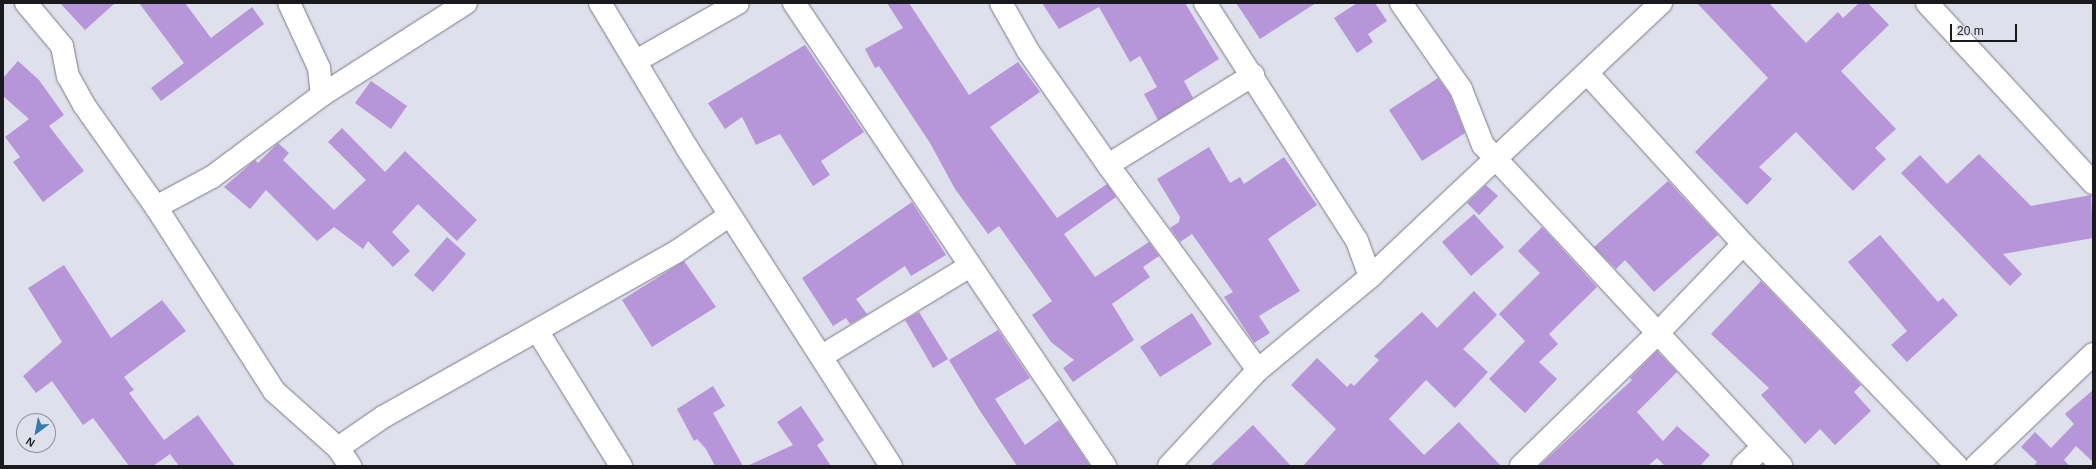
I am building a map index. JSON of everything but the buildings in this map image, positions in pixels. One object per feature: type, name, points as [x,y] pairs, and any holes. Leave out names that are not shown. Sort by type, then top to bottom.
[{"type":"street","points":[[26,3],[62,46],[68,76],[84,105],[156,207],[274,391],[338,448],[350,466]]},
{"type":"street","points":[[289,3],[319,68],[322,95]]},
{"type":"street","points":[[156,207],[212,177],[322,95],[466,3]]},
{"type":"street","points":[[600,3],[730,215],[822,356],[891,466]]},
{"type":"street","points":[[636,61],[738,3]]},
{"type":"street","points":[[794,3],[1105,466]]},
{"type":"street","points":[[1001,3],[1028,50],[1108,165],[1258,370]]},
{"type":"street","points":[[1205,3],[1253,75],[1357,241],[1370,277]]},
{"type":"street","points":[[1401,3],[1461,89],[1484,145],[1660,331],[1781,466]]},
{"type":"street","points":[[1169,466],[1258,370],[1370,277],[1497,160],[1661,3]]},
{"type":"street","points":[[1927,3],[2093,183]]},
{"type":"street","points":[[1588,74],[1743,244],[1957,466]]},
{"type":"street","points":[[1108,165],[1253,75]]},
{"type":"street","points":[[338,448],[383,417],[538,332],[582,302],[676,252],[730,215]]},
{"type":"street","points":[[1521,466],[1660,331],[1743,244]]},
{"type":"street","points":[[822,356],[970,266]]},
{"type":"street","points":[[538,332],[621,466]]},
{"type":"street","points":[[1976,466],[2093,354]]},
{"type":"street","points":[[1743,466],[1763,447]]}]
